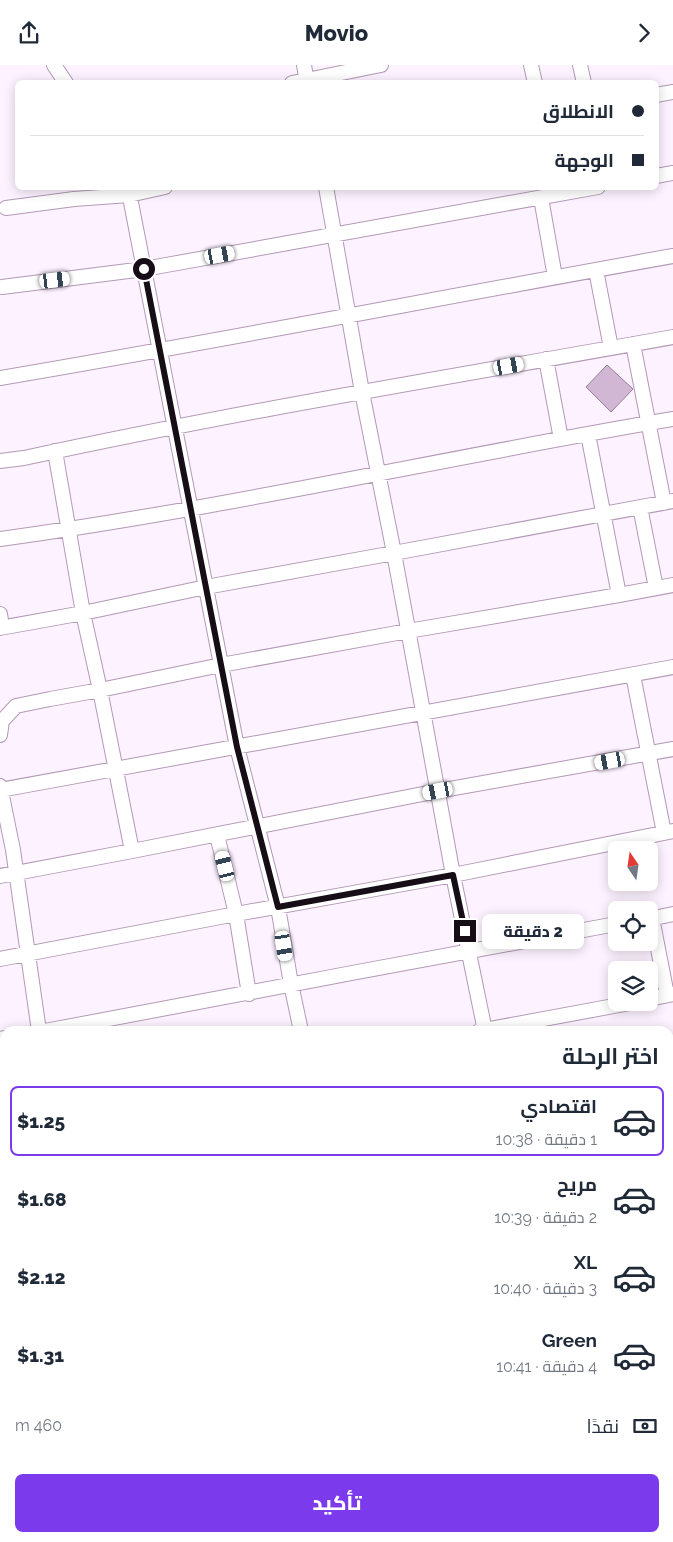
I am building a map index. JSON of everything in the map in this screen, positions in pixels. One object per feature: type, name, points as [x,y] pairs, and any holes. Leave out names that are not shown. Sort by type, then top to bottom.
[{"type":"street","points":[[54,65],[64,80]]},
{"type":"street","points":[[304,65],[307,80]]},
{"type":"street","points":[[312,80],[381,65]]},
{"type":"street","points":[[531,65],[534,80]]},
{"type":"street","points":[[580,65],[583,80]]},
{"type":"street","points":[[659,94],[673,91]]},
{"type":"street","points":[[659,175],[673,173]]},
{"type":"street","points":[[326,190],[362,392],[482,1026]]},
{"type":"street","points":[[2,287],[144,269],[577,190]]},
{"type":"street","points":[[6,208],[128,191],[237,747],[278,907],[300,1026]]},
{"type":"street","points":[[541,198],[555,277]]},
{"type":"street","points":[[0,378],[160,351],[673,256]]},
{"type":"street","points":[[596,270],[611,348]]},
{"type":"street","points":[[0,461],[362,392],[673,337]]},
{"type":"street","points":[[1,623],[83,613],[206,587],[668,502],[648,423],[633,344]]},
{"type":"street","points":[[546,359],[561,439]]},
{"type":"street","points":[[0,539],[69,530],[191,509],[673,419]]},
{"type":"street","points":[[588,434],[619,595]]},
{"type":"street","points":[[55,451],[83,613],[132,851]]},
{"type":"street","points":[[640,507],[656,588]]},
{"type":"street","points":[[0,735],[2,721],[16,706],[221,665],[673,585]]},
{"type":"street","points":[[0,790],[633,675],[672,672]]},
{"type":"street","points":[[0,959],[236,913],[453,875],[668,832],[648,754],[633,675]]},
{"type":"street","points":[[0,876],[438,791],[673,749]]},
{"type":"street","points":[[0,786],[16,873],[38,1026]]},
{"type":"street","points":[[217,835],[236,913],[249,993]]},
{"type":"street","points":[[658,917],[673,914]]},
{"type":"street","points":[[72,1026],[608,925]]},
{"type":"street","points":[[658,949],[670,995]]},
{"type":"street","points":[[509,1026],[608,1007]]},
{"type":"building","points":[[607,365],[633,389],[611,412],[586,387]]},
{"type":"route","points":[[144,269],[237,747],[278,907],[453,875],[465,931]]}]
